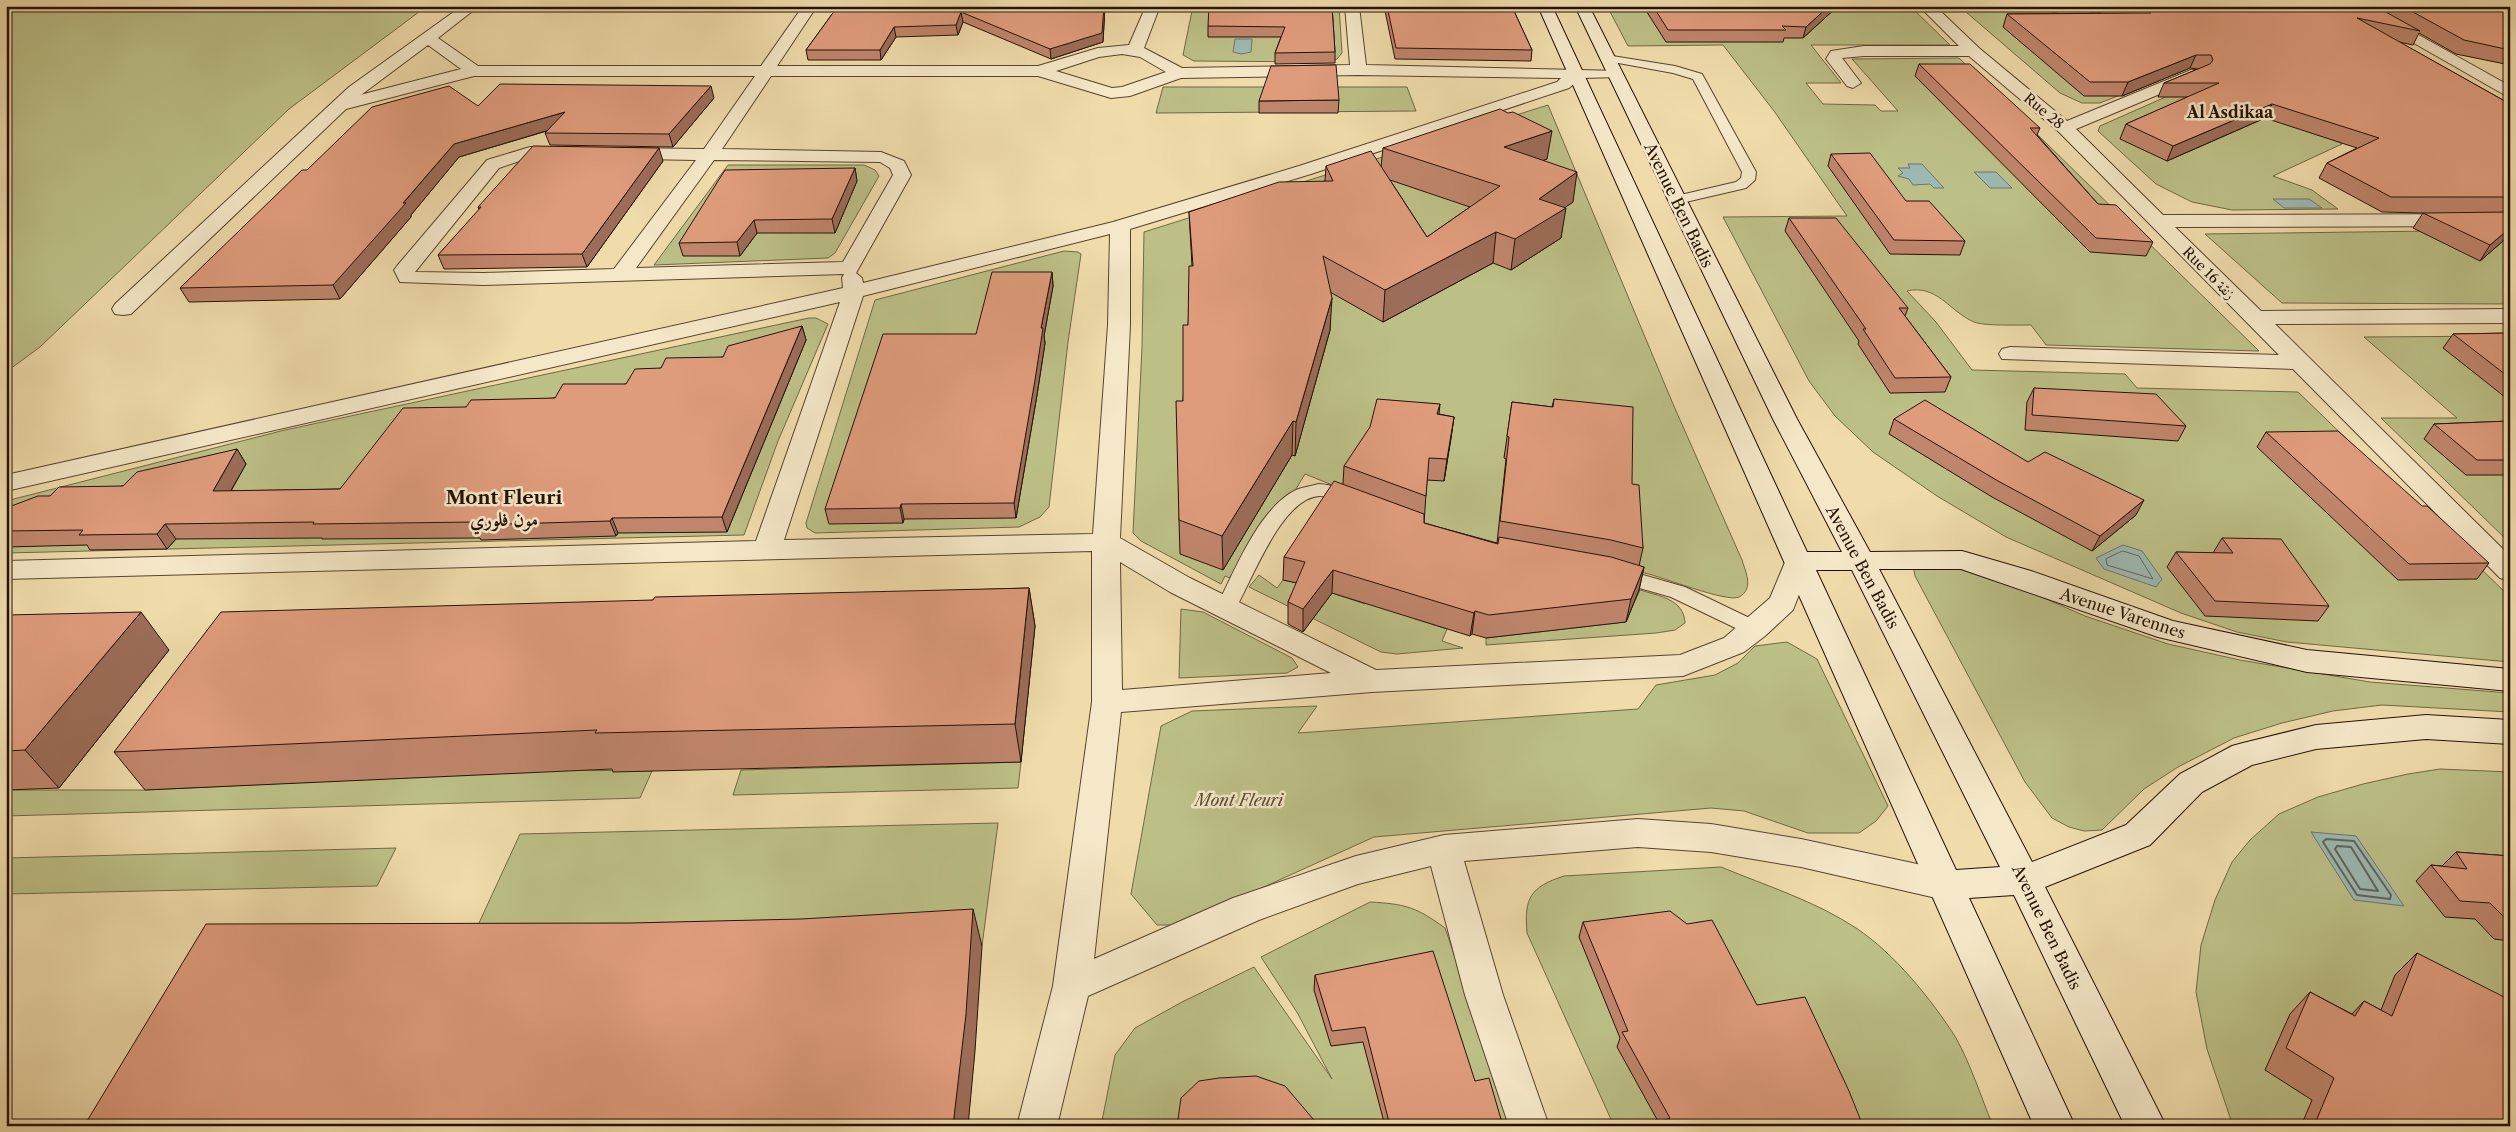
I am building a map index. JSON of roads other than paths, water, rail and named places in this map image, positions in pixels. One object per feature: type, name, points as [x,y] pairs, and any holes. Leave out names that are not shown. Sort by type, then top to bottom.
[{"type":"street","points":[[123,309],[355,91],[472,6]]},
{"type":"street","points":[[620,275],[767,73],[810,6]]},
{"type":"street","points":[[1135,50],[1153,6]]},
{"type":"street","points":[[1352,6],[1358,70]]},
{"type":"street","points":[[1545,6],[2055,1126]]},
{"type":"street","name":"Avenue Ben Badis","points":[[1582,6],[1785,419],[1861,561],[2024,880],[2146,1126]]},
{"type":"street","name":"Rue 28","points":[[1926,6],[1973,50],[2065,128],[2158,221]]},
{"type":"street","points":[[2050,6],[2084,11],[2097,6]]},
{"type":"street","points":[[2356,6],[2510,93]]},
{"type":"street","points":[[427,37],[474,71]]},
{"type":"street","points":[[342,105],[474,71],[767,73],[1039,71],[1101,53],[1135,50],[1150,56],[1179,73]]},
{"type":"street","points":[[1853,83],[1838,67],[1834,59],[1837,54],[1864,51],[1973,50]]},
{"type":"street","points":[[1039,71],[1111,93],[1124,92],[1179,73],[1358,70],[1576,74],[1610,66]]},
{"type":"street","points":[[2464,67],[2510,80]]},
{"type":"street","points":[[2065,128],[2197,73]]},
{"type":"street","points":[[6,483],[854,292],[1120,226],[1305,170],[1563,85],[1576,74]]},
{"type":"street","points":[[767,549],[854,292],[850,268],[902,176],[900,166],[893,160],[860,156],[530,152],[512,156],[492,164],[404,270],[407,278],[425,278],[620,275],[850,268]]},
{"type":"street","name":"Rue 16 زنقة","points":[[2158,221],[2510,220]]},
{"type":"street","name":"Rue 16 زنقة","points":[[2158,221],[2510,572]]},
{"type":"street","points":[[1037,1126],[1072,986],[1107,702],[1106,542],[1119,325],[1120,226]]},
{"type":"street","points":[[2254,318],[2510,316]]},
{"type":"street","points":[[2010,354],[2300,362]]},
{"type":"street","points":[[6,570],[767,549],[1106,542],[1180,585],[1372,681]]},
{"type":"street","name":"Avenue Varennes","points":[[1798,561],[1962,560],[2021,578],[2168,630],[2232,645],[2307,661],[2510,680]]},
{"type":"street","points":[[1107,702],[1372,681],[1682,665],[1734,645],[1755,629],[1783,603],[1798,561]]},
{"type":"street","points":[[1072,986],[1246,909],[1356,870],[1444,849],[1638,833],[1711,838],[1801,852],[1945,885],[2024,880],[2138,835],[2191,783],[2243,755],[2316,737],[2426,727],[2510,732]]},
{"type":"street","points":[[1444,849],[1484,995],[1528,1126]]},
{"type":"lane","points":[[1610,66],[1675,70],[1698,76],[1749,172],[1748,180],[1741,186],[1677,200]]},
{"type":"lane","points":[[1226,608],[1275,516],[1288,503],[1304,494],[1319,490],[1374,508]]},
{"type":"lane","points":[[1597,570],[1678,592],[1755,629]]},
{"type":"water","points":[[1235,39],[1252,39],[1251,52],[1241,54],[1233,52]]},
{"type":"water","points":[[1908,164],[1922,164],[1944,188],[1934,188],[1930,184],[1913,185],[1909,179],[1898,176],[1903,173],[1898,168],[1910,168]]},
{"type":"water","points":[[1974,172],[1996,172],[2012,188],[1990,188]]},
{"type":"water","points":[[2273,199],[2309,199],[2322,208],[2284,208]]},
{"type":"water","points":[[2123,545],[2142,551],[2162,579],[2156,587],[2104,569],[2096,558]]},
{"type":"water","points":[[2311,832],[2356,836],[2404,906],[2354,900]]},
{"type":"district","name":"Al Asdikaa","points":[[2230,112]]},
{"type":"district","name":"Mont Fleuri مون فلوري","points":[[504,508]]},
{"type":"park label","name":"Mont Fleuri","points":[[1239,800]]}]
